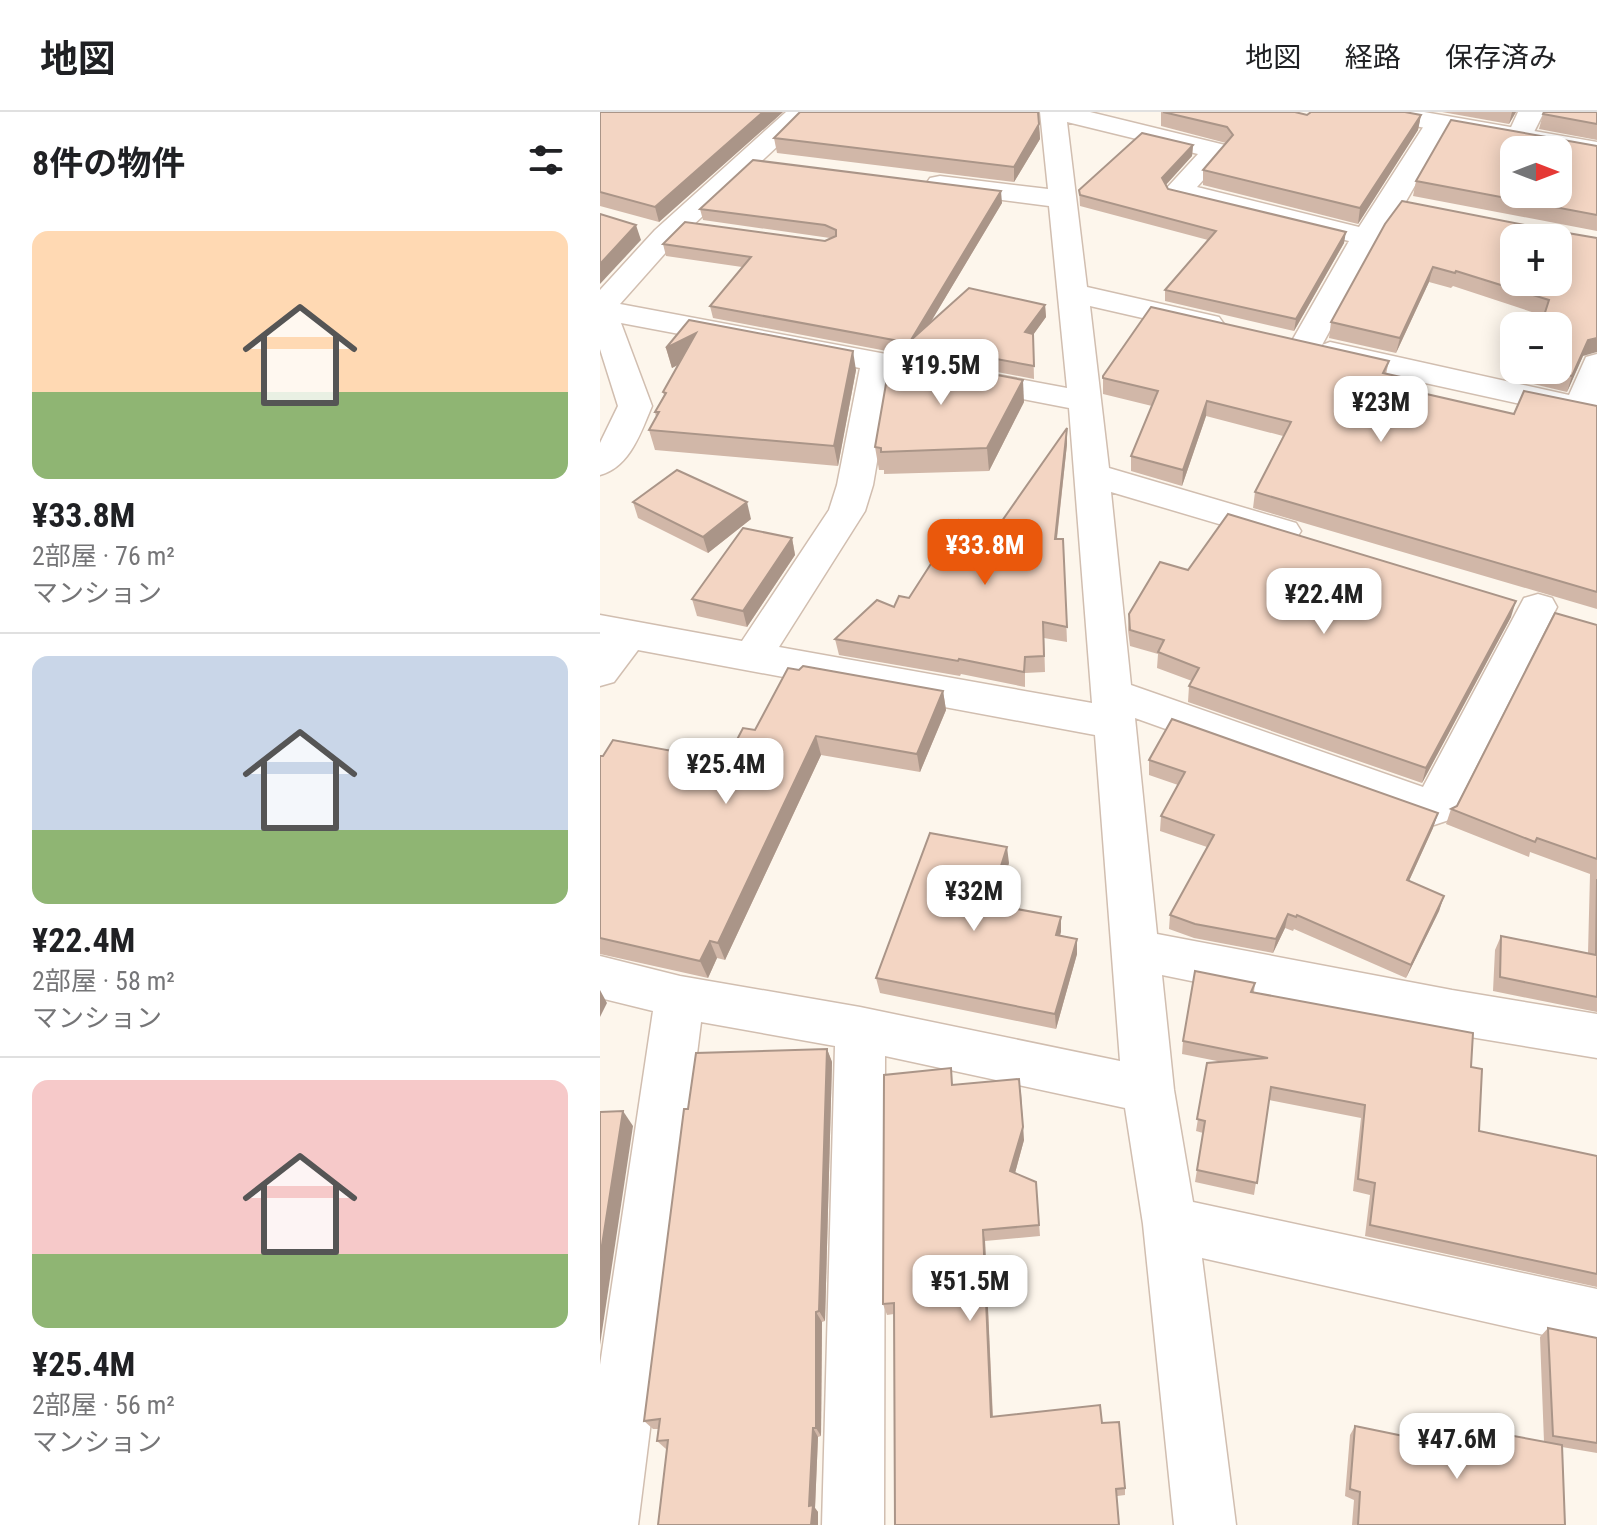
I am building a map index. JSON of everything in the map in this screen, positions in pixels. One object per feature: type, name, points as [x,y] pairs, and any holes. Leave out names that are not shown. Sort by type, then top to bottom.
[{"type":"street","points":[[600,310],[652,232],[747,160],[801,112]]},
{"type":"street","points":[[1205,1525],[1170,1224],[1148,1090],[1085,401],[1060,199],[1056,112],[1216,151],[1178,191],[1366,237]]},
{"type":"street","points":[[1380,112],[1520,136],[1531,112]]},
{"type":"street","points":[[1305,346],[1366,237],[1391,203],[1438,123]]},
{"type":"street","points":[[1572,145],[1597,150]]},
{"type":"street","points":[[747,160],[778,164]]},
{"type":"street","points":[[919,182],[1060,199]]},
{"type":"street","points":[[1391,203],[1420,209]]},
{"type":"street","points":[[1073,293],[1589,409],[1597,364]]},
{"type":"street","points":[[600,310],[1085,401]]},
{"type":"street","points":[[600,310],[635,406],[621,440],[600,464]]},
{"type":"street","points":[[752,657],[847,511],[855,485],[878,360]]},
{"type":"street","points":[[1090,474],[1314,541]]},
{"type":"street","points":[[600,672],[614,632],[752,657],[1114,708],[1434,808],[1538,608]]},
{"type":"street","points":[[1137,950],[1437,1009],[1597,1036]]},
{"type":"street","points":[[600,977],[680,997],[860,1029],[1148,1090]]},
{"type":"street","points":[[607,1525],[680,997]]},
{"type":"street","points":[[853,1525],[860,1029]]},
{"type":"street","points":[[1170,1224],[1597,1318]]},
{"type":"building","points":[[600,112],[763,112],[655,207],[600,192]]},
{"type":"building","points":[[800,112],[1038,112],[1039,124],[1014,167],[774,138]]},
{"type":"building","points":[[1163,112],[1295,112],[1307,115],[1311,112],[1405,112],[1421,115],[1360,208],[1203,170],[1233,135],[1227,127]]},
{"type":"building","points":[[1597,112],[1597,124],[1543,114]]},
{"type":"building","points":[[1451,120],[1541,136],[1500,136],[1500,197],[1416,181]]},
{"type":"building","points":[[1142,133],[1193,145],[1162,178],[1168,189],[1346,232],[1296,319],[1165,290],[1216,231],[1080,195],[1079,190]]},
{"type":"building","points":[[1572,142],[1597,146],[1597,215],[1560,208],[1572,208]]},
{"type":"building","points":[[753,160],[1001,191],[911,340],[969,288],[1045,305],[1025,332],[1033,334],[1034,366],[710,306],[751,257],[663,244],[685,222],[825,241],[836,236],[836,230],[825,225],[700,209]]},
{"type":"building","points":[[1402,201],[1520,224],[1500,224],[1500,285],[1433,267],[1400,338],[1331,322],[1385,224]]},
{"type":"building","points":[[600,214],[636,225],[600,264]]},
{"type":"building","points":[[1572,234],[1597,238],[1597,338],[1588,340],[1572,376],[1572,312],[1545,312],[1549,300],[1536,296],[1572,296]]},
{"type":"building","points":[[1151,307],[1389,361],[1383,373],[1414,380],[1409,390],[1514,414],[1524,391],[1597,406],[1597,592],[1255,492],[1291,422],[1207,401],[1183,470],[1131,456],[1158,391],[1103,376]]},
{"type":"building","points":[[689,320],[853,351],[834,446],[649,430],[666,393],[663,392],[696,333],[666,348]]},
{"type":"building","points":[[891,355],[1023,380],[987,448],[881,452],[881,448],[875,447]]},
{"type":"building","points":[[1067,428],[1055,539],[1063,539],[1067,627],[1043,622],[1044,656],[1025,657],[1024,672],[835,639],[877,600],[894,607],[899,596],[909,598],[959,520],[990,538]]},
{"type":"building","points":[[677,470],[747,502],[703,537],[633,502]]},
{"type":"building","points":[[1228,514],[1516,601],[1426,768],[1189,686],[1199,668],[1158,652],[1164,640],[1130,630],[1129,614],[1160,562],[1188,570]]},
{"type":"building","points":[[743,528],[792,538],[743,611],[692,599]]},
{"type":"building","points":[[1555,613],[1597,625],[1597,859],[1537,838],[1535,842],[1451,809],[1457,806]]},
{"type":"building","points":[[803,666],[943,691],[917,754],[816,736],[718,943],[710,941],[700,961],[600,938],[600,756],[613,740],[726,761],[743,728],[755,730],[788,668],[799,670]]},
{"type":"building","points":[[1172,719],[1438,813],[1407,880],[1444,896],[1411,965],[1297,915],[1288,914],[1276,939],[1195,924],[1170,915],[1214,835],[1161,816],[1185,772],[1149,760]]},
{"type":"building","points":[[930,833],[1007,847],[989,904],[1061,917],[1056,935],[1077,939],[1055,1014],[876,978]]},
{"type":"building","points":[[1597,879],[1597,997],[1500,977],[1501,936],[1596,955]]},
{"type":"building","points":[[1195,971],[1255,983],[1251,992],[1473,1033],[1471,1067],[1482,1069],[1479,1131],[1597,1156],[1597,1274],[1370,1225],[1375,1183],[1358,1179],[1365,1105],[1271,1087],[1257,1183],[1197,1170],[1205,1121],[1197,1119],[1207,1063],[1268,1058],[1183,1041]]},
{"type":"building","points":[[827,1049],[819,1311],[816,1312],[816,1428],[813,1428],[809,1506],[813,1505],[811,1525],[658,1525],[668,1440],[657,1441],[660,1419],[644,1421],[684,1109],[688,1109],[696,1053]]},
{"type":"building","points":[[951,1068],[952,1085],[1019,1079],[1023,1127],[1010,1171],[1036,1182],[1039,1225],[983,1230],[991,1417],[1100,1405],[1102,1423],[1119,1422],[1125,1488],[1116,1489],[1119,1525],[895,1525],[894,1303],[883,1304],[884,1075]]},
{"type":"building","points":[[623,1111],[600,1258],[600,1112]]},
{"type":"building","points":[[1548,1328],[1597,1338],[1597,1443],[1553,1436]]},
{"type":"building","points":[[1355,1426],[1481,1452],[1481,1430],[1562,1445],[1565,1525],[1358,1525],[1360,1492],[1350,1489]]}]
